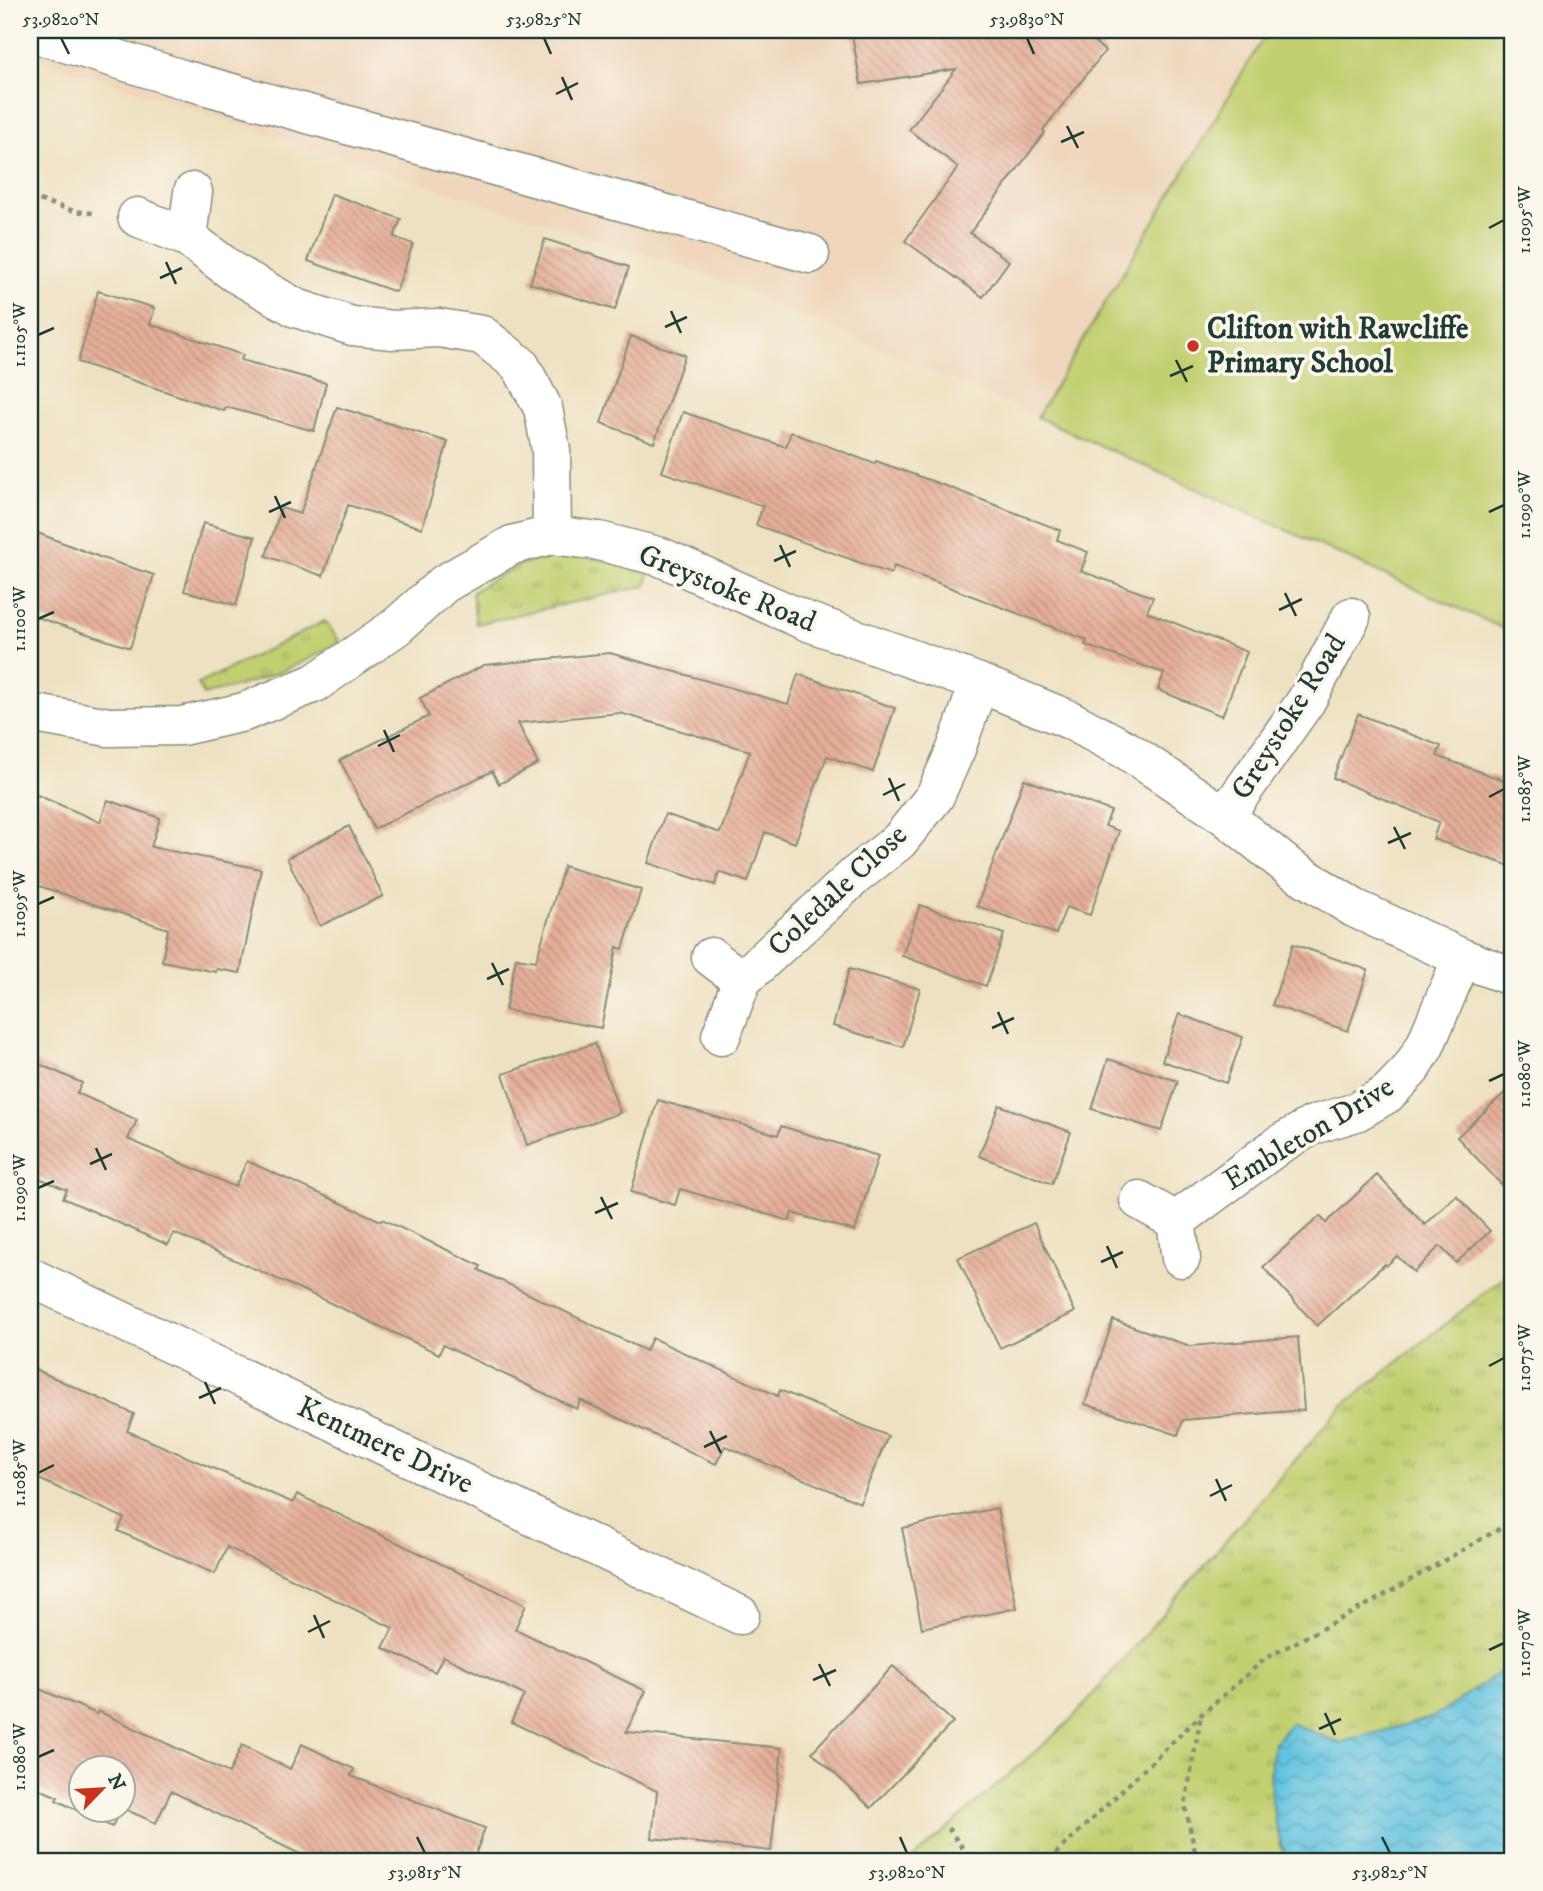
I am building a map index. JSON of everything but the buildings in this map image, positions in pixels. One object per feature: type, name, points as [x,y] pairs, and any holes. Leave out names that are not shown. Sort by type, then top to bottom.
[{"type":"street","points":[[30,32],[183,79],[810,254]]},
{"type":"street","points":[[187,237],[193,192]]},
{"type":"street","points":[[137,217],[187,237],[233,272],[296,308],[352,327],[393,331],[439,328],[482,335],[520,365],[543,408],[551,450],[552,536]]},
{"type":"street","name":"Greystoke Road","points":[[30,713],[108,727],[182,726],[244,712],[314,683],[396,627],[444,584],[512,544],[552,536],[599,541],[661,557],[806,621],[979,682],[1070,720],[1128,751],[1225,817],[1290,868],[1354,908],[1462,958],[1513,977]]},
{"type":"street","name":"Greystoke Road","points":[[1225,817],[1306,701],[1351,617]]},
{"type":"street","name":"Coledale Close","points":[[721,1036],[742,980],[856,875],[899,841],[934,796],[956,748],[979,682]]},
{"type":"street","name":"Coledale Close","points":[[710,957],[742,980]]},
{"type":"street","name":"Embleton Drive","points":[[1139,1200],[1179,1239],[1280,1144],[1313,1125],[1356,1112],[1387,1094],[1411,1069],[1425,1046],[1462,958]]},
{"type":"street","name":"Kentmere Drive","points":[[30,1277],[740,1615]]},
{"type":"path","points":[[30,197],[74,211],[137,217]]},
{"type":"path","points":[[1048,1861],[1202,1714],[1266,1658],[1372,1602],[1513,1521]]},
{"type":"path","points":[[1198,1861],[1185,1805],[1202,1714]]},
{"type":"path","points":[[948,1828],[972,1861]]},
{"type":"shaded area","name":"Clifton with Rawcliffe Primary School","points":[[30,30],[1513,30],[1513,633],[1037,417],[708,275],[30,57]]},
{"type":"green space","points":[[1268,30],[1513,30],[1513,633],[1037,417]]},
{"type":"green space","points":[[573,556],[613,561],[649,572],[646,586],[476,624],[472,592],[520,565]]},
{"type":"green space","points":[[325,621],[340,642],[274,674],[203,695],[198,684]]},
{"type":"green space","points":[[1513,1270],[1513,1664],[1432,1718],[1339,1743],[1279,1843],[1288,1861],[910,1861],[1070,1721],[1341,1407]]},
{"type":"water","points":[[1513,1664],[1513,1861],[1288,1861],[1275,1820],[1270,1773],[1274,1746],[1291,1723],[1339,1743],[1432,1718]]},
{"type":"place","name":"Clifton with Rawcliffe Primary School","points":[[1193,346]]}]
